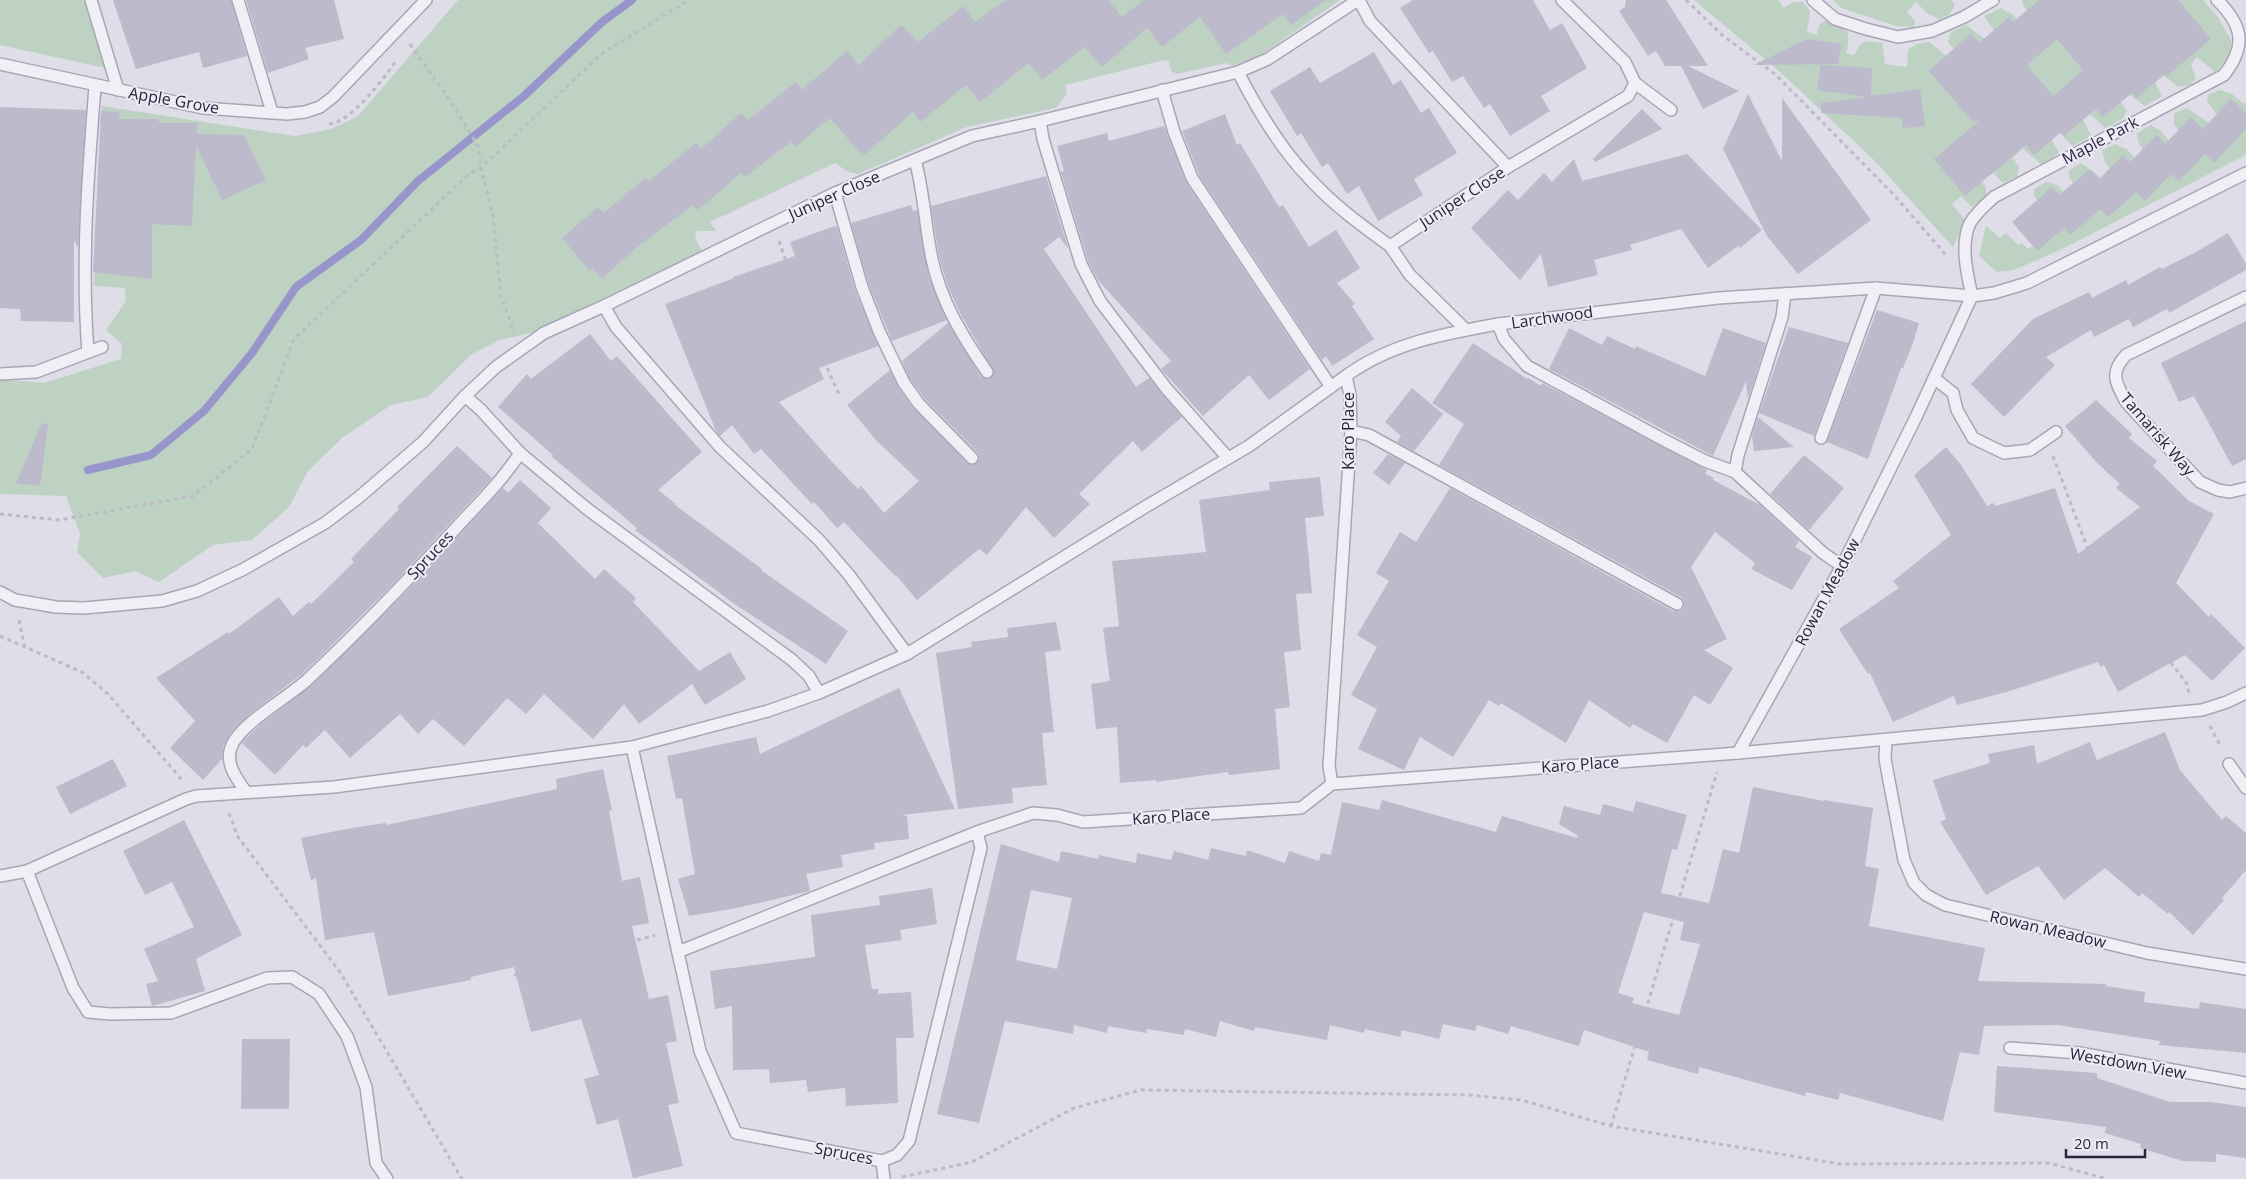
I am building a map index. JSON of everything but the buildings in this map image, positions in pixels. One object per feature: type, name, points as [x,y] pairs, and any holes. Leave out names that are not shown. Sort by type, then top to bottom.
[{"type":"lane","points":[[91,0],[118,90]]},
{"type":"lane","points":[[238,0],[272,112]]},
{"type":"lane","name":"Apple Grove","points":[[0,64],[203,108],[286,114],[305,112],[320,107],[342,88],[394,30],[426,0]]},
{"type":"lane","points":[[1358,0],[1370,21],[1508,167]]},
{"type":"lane","name":"Juniper Close","points":[[0,592],[15,600],[56,607],[84,608],[162,601],[197,591],[242,570],[325,523],[358,498],[422,442],[465,396],[496,367],[544,333],[604,306],[835,192],[972,136],[1238,72],[1268,59],[1358,0]]},
{"type":"lane","points":[[1562,0],[1625,62],[1635,83],[1671,110]]},
{"type":"lane","points":[[1813,0],[1835,19],[1898,37],[1932,31],[1964,17],[1993,0]]},
{"type":"lane","name":"Maple Park","points":[[1972,296],[1967,270],[1966,243],[1970,223],[1994,197],[2224,75],[2236,62],[2245,47],[2237,24],[2217,0]]},
{"type":"lane","points":[[1238,72],[1255,106],[1308,177],[1356,222],[1390,246],[1410,275],[1466,330]]},
{"type":"lane","name":"Juniper Close","points":[[1390,246],[1508,167],[1628,96],[1635,83]]},
{"type":"lane","points":[[88,352],[85,212],[96,86]]},
{"type":"lane","points":[[1162,90],[1174,132],[1192,178],[1331,387]]},
{"type":"lane","points":[[1040,121],[1043,139],[1081,264],[1100,301],[1166,388],[1228,458]]},
{"type":"lane","points":[[915,160],[920,177],[932,260],[943,299],[964,338],[987,372]]},
{"type":"lane","name":"Larchwood","points":[[1842,566],[1823,553],[1735,472],[1705,461],[1527,366],[1504,339],[1498,324],[1708,299],[1876,288],[1972,296],[1994,294],[2027,283],[2246,173]]},
{"type":"lane","points":[[835,192],[862,287],[879,331],[904,384],[919,404],[972,458]]},
{"type":"lane","points":[[1821,438],[1876,288]]},
{"type":"lane","points":[[1735,472],[1738,456],[1782,317],[1786,294]]},
{"type":"lane","name":"Rowan Meadow","points":[[1738,753],[1842,566],[1972,296]]},
{"type":"lane","name":"Tamarisk Way","points":[[2246,297],[2126,355],[2118,364],[2114,374],[2126,402],[2200,482],[2218,490],[2230,492],[2246,488]]},
{"type":"lane","points":[[604,306],[616,327],[720,447],[819,540],[849,575],[907,654]]},
{"type":"lane","points":[[1346,376],[1366,361],[1405,344],[1498,324]]},
{"type":"lane","points":[[0,374],[36,372],[102,348]]},
{"type":"lane","name":"Karo Place","points":[[818,693],[907,654],[1228,458],[1346,376],[1350,395],[1350,431],[1329,766],[1332,784]]},
{"type":"lane","points":[[1934,378],[1953,393],[1957,410],[1973,438],[2004,453],[2030,450],[2056,432]]},
{"type":"lane","points":[[0,876],[27,871],[196,796],[334,787],[632,747],[768,711],[818,693],[809,676],[779,650],[593,514],[520,453],[481,410],[465,396]]},
{"type":"lane","points":[[1350,431],[1369,435],[1677,604]]},
{"type":"lane","name":"Spruces","points":[[246,792],[232,771],[229,758],[232,744],[250,724],[306,681],[357,631],[509,470],[520,453]]},
{"type":"lane","points":[[1738,753],[2197,710],[2228,702],[2246,692]]},
{"type":"lane","name":"Rowan Meadow","points":[[1886,740],[1885,759],[1904,860],[1914,883],[1926,895],[1945,905],[2137,950],[2246,969]]},
{"type":"lane","name":"Spruces","points":[[632,747],[700,1051],[736,1133],[882,1160],[897,1155],[909,1141],[981,848],[977,832]]},
{"type":"lane","name":"Karo Place","points":[[977,832],[1033,813],[1057,815],[1083,822],[1301,808],[1332,784],[1738,753]]},
{"type":"lane","points":[[2229,764],[2246,788]]},
{"type":"lane","points":[[678,952],[977,832]]},
{"type":"lane","points":[[27,871],[74,988],[88,1012],[110,1014],[172,1013],[267,978],[292,977],[319,994],[347,1036],[366,1087],[376,1162],[387,1179]]},
{"type":"lane","name":"Westdown View","points":[[2010,1048],[2079,1053],[2246,1084]]},
{"type":"lane","points":[[882,1160],[884,1179]]},
{"type":"path","points":[[0,514],[60,520],[193,496],[252,449],[294,339],[469,174],[481,168],[600,55],[689,0]]},
{"type":"path","points":[[1686,0],[1722,35],[1776,75],[1895,196],[1946,255],[1967,270]]},
{"type":"path","points":[[394,30],[413,47],[478,146],[481,168],[493,216],[501,296],[512,329],[523,347]]},
{"type":"path","points":[[772,223],[816,344],[840,396]]},
{"type":"path","points":[[2041,443],[2055,459],[2090,555],[2188,684],[2197,710],[2229,764]]},
{"type":"path","points":[[15,600],[25,648]]},
{"type":"path","points":[[0,636],[82,672],[108,694],[196,796]]},
{"type":"path","points":[[1611,1126],[1723,753]]},
{"type":"path","points":[[238,837],[340,972],[462,1179]]},
{"type":"path","points":[[514,975],[673,929]]},
{"type":"path","points":[[895,1179],[972,1162],[1074,1108],[1141,1090],[1469,1094],[1522,1100],[1611,1126],[1840,1164],[2050,1163],[2107,1179]]},
{"type":"green space","points":[[0,0],[84,0],[105,68],[0,45]]},
{"type":"green space","points":[[458,0],[1340,0],[1259,56],[1232,66],[1227,63],[1177,74],[1171,71],[1169,61],[1164,60],[1065,85],[1067,94],[1056,108],[967,127],[858,174],[848,172],[835,163],[710,222],[716,231],[697,231],[695,238],[702,251],[531,333],[500,340],[472,354],[428,397],[391,405],[342,438],[308,471],[289,507],[252,540],[213,545],[159,582],[135,571],[103,578],[77,552],[80,533],[66,496],[0,494],[0,379],[44,383],[121,359],[122,344],[106,330],[126,301],[125,288],[94,286],[102,106],[295,136],[331,129],[358,116]]},
{"type":"green space","points":[[1694,0],[1778,0],[1784,8],[1793,2],[1803,2],[1810,11],[1807,32],[1817,35],[1819,25],[1826,20],[1848,32],[1846,53],[1854,55],[1861,43],[1869,41],[1882,43],[1885,64],[1907,67],[1908,50],[1917,44],[1929,42],[1948,57],[1956,52],[1948,42],[1951,32],[1966,25],[1989,42],[1997,35],[1984,16],[2001,8],[2013,15],[2020,24],[2030,14],[2024,7],[2022,0],[2203,0],[2217,16],[2231,40],[2230,58],[2215,72],[2197,57],[2191,65],[2196,78],[2190,85],[2178,87],[2163,75],[2155,82],[2162,96],[2145,106],[2127,93],[2119,100],[2127,111],[2123,118],[2106,129],[2090,114],[2083,119],[2091,136],[2073,146],[2058,132],[2052,140],[2059,153],[2042,165],[2022,148],[2013,158],[2019,167],[2017,176],[2003,183],[1986,165],[1976,175],[1985,185],[1987,196],[1972,207],[1961,196],[1952,204],[1965,220],[1953,247],[1872,158],[1780,72]]},
{"type":"green space","points":[[1833,0],[1951,0],[1955,5],[1949,15],[1939,19],[1927,13],[1916,2],[1907,12],[1915,21],[1914,27],[1896,26],[1841,8]]},
{"type":"green space","points":[[2220,90],[2232,94],[2244,104],[2246,102],[2246,155],[2062,249],[2014,270],[1997,272],[1979,256],[1986,226],[2000,238],[2006,233],[2018,245],[2022,243],[2028,249],[2032,246],[2037,251],[2042,206],[2034,196],[2034,189],[2046,182],[2057,185],[2066,196],[2076,188],[2069,177],[2069,170],[2081,163],[2101,179],[2111,169],[2105,163],[2102,150],[2115,144],[2127,149],[2136,160],[2144,152],[2138,141],[2137,133],[2151,125],[2162,132],[2169,141],[2181,133],[2174,125],[2174,113],[2187,108],[2209,123],[2217,115],[2207,101],[2208,95]]},
{"type":"waterway","points":[[88,470],[151,455],[204,411],[252,353],[296,287],[361,240],[418,181],[524,96],[602,22],[632,0]]}]
